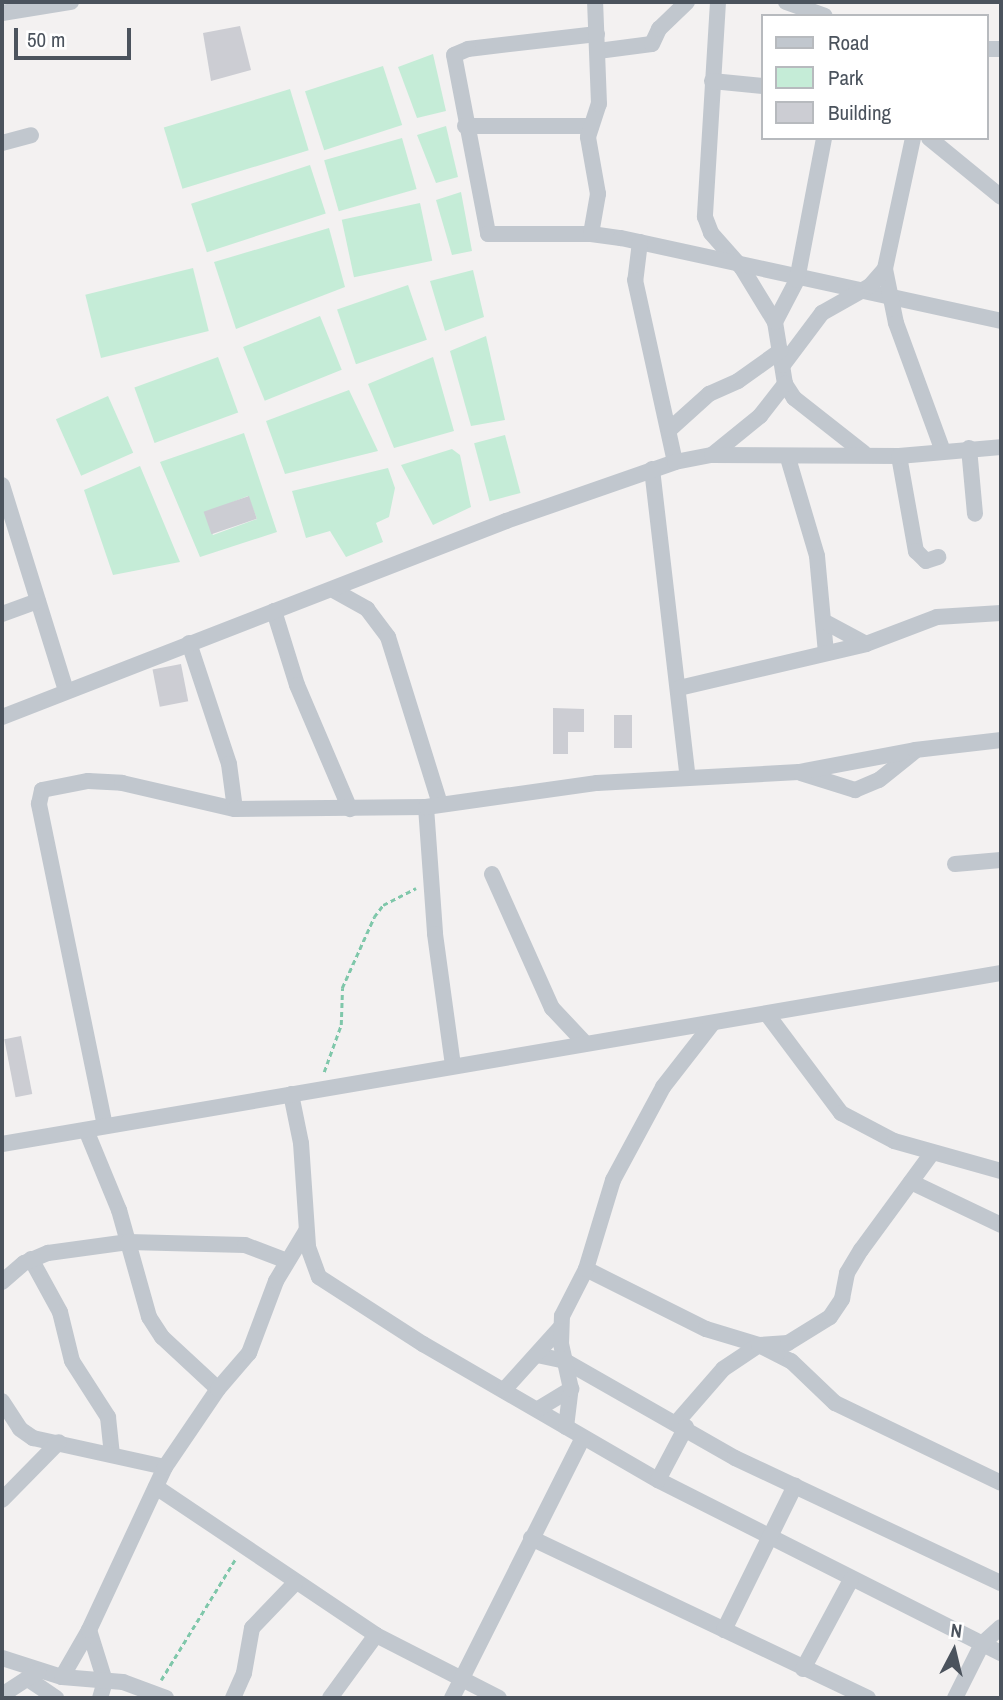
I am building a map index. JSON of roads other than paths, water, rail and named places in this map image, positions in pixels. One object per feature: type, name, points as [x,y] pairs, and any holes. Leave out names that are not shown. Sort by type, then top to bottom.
[{"type":"street","points":[[2,13],[71,2]]},
{"type":"street","points":[[591,234],[598,187],[589,148],[591,126],[599,104],[595,2]]},
{"type":"street","points":[[687,2],[659,29],[652,44],[597,42],[457,51],[453,62],[488,234],[591,234],[640,242],[742,268],[1001,321]]},
{"type":"street","points":[[718,2],[704,204],[711,233],[742,268],[775,322],[786,384],[809,414],[864,453]]},
{"type":"street","points":[[786,2],[819,14]]},
{"type":"street","points":[[712,81],[762,86]]},
{"type":"street","points":[[466,125],[591,126]]},
{"type":"street","points":[[2,143],[31,135]]},
{"type":"street","points":[[775,322],[797,280],[824,140]]},
{"type":"street","points":[[914,140],[885,269],[888,299],[942,449]]},
{"type":"street","points":[[931,140],[1001,197]]},
{"type":"street","points":[[698,255],[711,233]]},
{"type":"street","points":[[640,242],[635,280],[675,462]]},
{"type":"street","points":[[669,430],[709,394],[782,358],[822,313],[859,292],[885,269]]},
{"type":"street","points":[[712,455],[760,416],[786,384]]},
{"type":"street","points":[[2,717],[189,643],[335,591],[675,462],[712,455],[788,458],[864,453],[899,456],[942,449],[1001,447]]},
{"type":"street","points":[[969,448],[975,514]]},
{"type":"street","points":[[899,456],[916,551],[926,561],[938,557]]},
{"type":"street","points":[[788,458],[812,533],[827,623],[826,653]]},
{"type":"street","points":[[652,469],[688,778]]},
{"type":"street","points":[[2,485],[5,510],[66,690]]},
{"type":"street","points":[[335,591],[367,609],[388,636],[433,805],[432,882],[453,1066]]},
{"type":"street","points":[[2,614],[38,601]]},
{"type":"street","points":[[274,611],[297,685],[350,809]]},
{"type":"street","points":[[679,688],[866,644],[937,617],[1001,613]]},
{"type":"street","points":[[827,623],[866,644]]},
{"type":"street","points":[[189,643],[229,764],[235,809]]},
{"type":"street","points":[[105,1126],[38,794],[48,788],[88,781],[122,783],[235,809],[350,809],[433,805],[597,783],[799,772],[915,750],[1001,740]]},
{"type":"street","points":[[799,772],[855,790],[879,780],[915,750]]},
{"type":"street","points":[[955,864],[1001,860]]},
{"type":"street","points":[[492,874],[552,1009],[585,1043]]},
{"type":"street","points":[[2,1144],[1001,973]]},
{"type":"street","points":[[767,1014],[841,1113],[894,1141],[1001,1171]]},
{"type":"street","points":[[504,1391],[560,1328],[586,1269],[613,1180],[683,1056],[712,1024]]},
{"type":"street","points":[[661,1031],[683,1056]]},
{"type":"street","points":[[291,1094],[301,1143],[306,1231],[312,1265],[319,1277],[504,1391],[658,1480],[851,1580],[1001,1653]]},
{"type":"street","points":[[86,1130],[128,1242],[149,1317],[162,1337],[218,1389]]},
{"type":"street","points":[[658,1480],[682,1425],[723,1369],[759,1345],[788,1343],[830,1317],[842,1299],[854,1262],[932,1153]]},
{"type":"street","points":[[911,1182],[1001,1224]]},
{"type":"street","points":[[62,1676],[89,1630],[165,1468],[218,1389],[249,1353],[287,1261],[306,1231]]},
{"type":"street","points":[[2,1282],[30,1259],[128,1242],[245,1245],[287,1261]]},
{"type":"street","points":[[30,1259],[56,1302],[72,1361],[108,1417],[112,1453]]},
{"type":"street","points":[[586,1269],[706,1329],[759,1345],[790,1361],[835,1403],[1001,1483]]},
{"type":"street","points":[[560,1328],[571,1389],[566,1427]]},
{"type":"street","points":[[537,1354],[565,1361],[682,1425],[735,1458],[1001,1583]]},
{"type":"street","points":[[538,1409],[571,1389]]},
{"type":"street","points":[[2,1401],[26,1434],[165,1468]]},
{"type":"street","points":[[452,1698],[463,1681],[531,1538],[583,1438]]},
{"type":"street","points":[[2,1500],[60,1442]]},
{"type":"street","points":[[724,1630],[795,1486]]},
{"type":"street","points":[[156,1487],[376,1635],[499,1698]]},
{"type":"street","points":[[531,1538],[868,1698]]},
{"type":"street","points":[[803,1669],[851,1580]]},
{"type":"street","points":[[233,1698],[244,1673],[252,1628],[295,1583]]},
{"type":"street","points":[[955,1698],[982,1644],[1001,1627]]},
{"type":"street","points":[[89,1630],[105,1681],[100,1698]]},
{"type":"street","points":[[330,1698],[376,1635]]},
{"type":"street","points":[[2,1658],[34,1675],[57,1698]]},
{"type":"street","points":[[2,1695],[34,1675],[105,1681],[160,1695]]}]
